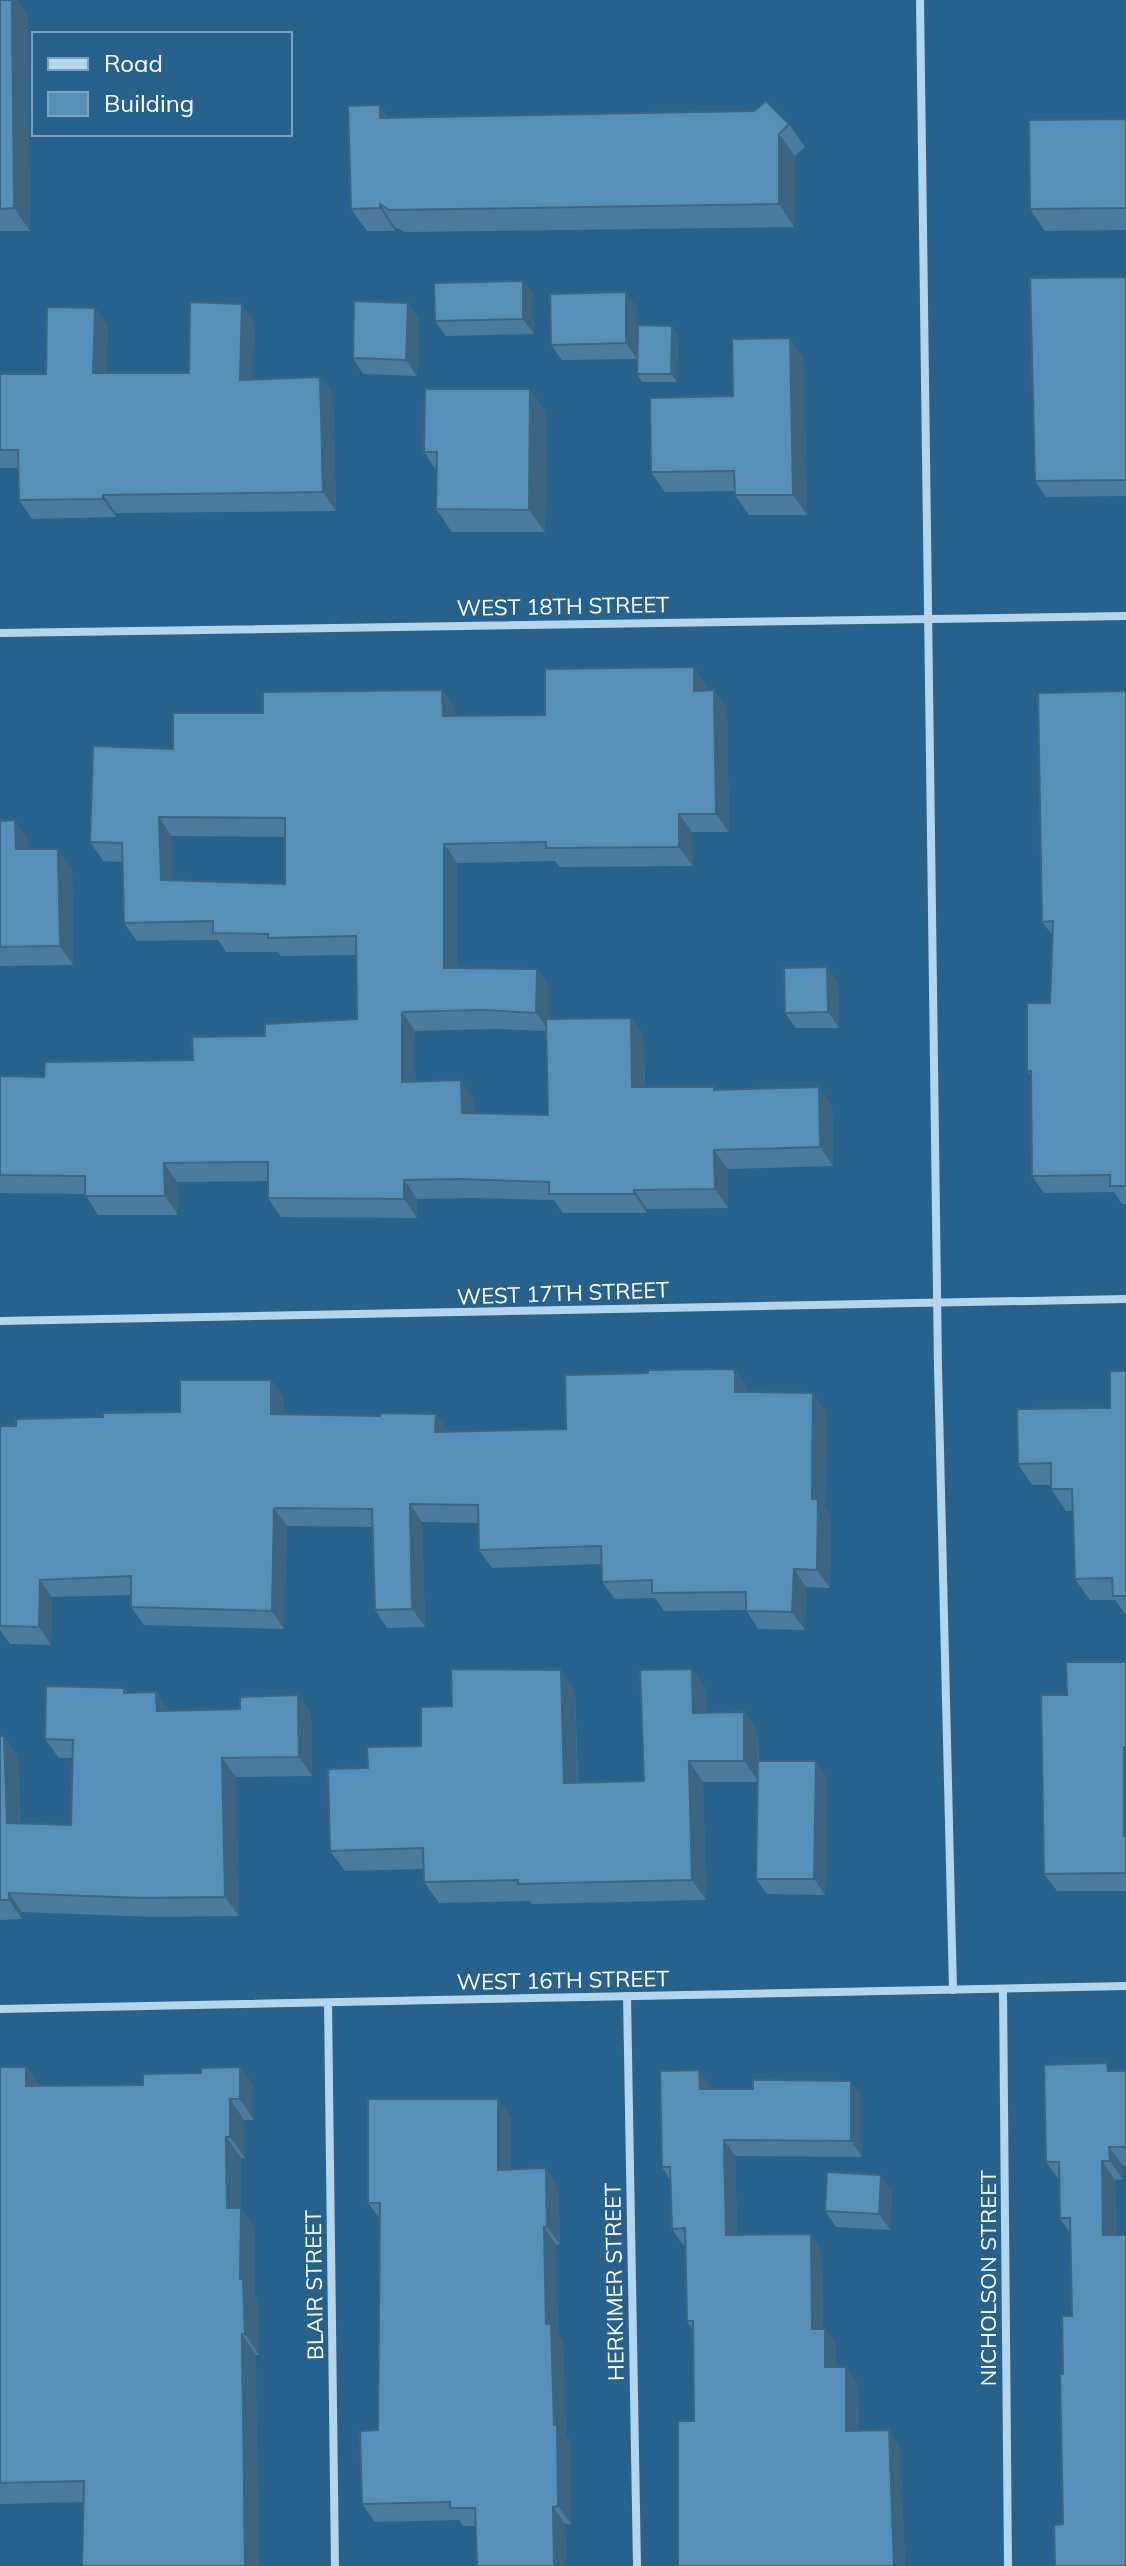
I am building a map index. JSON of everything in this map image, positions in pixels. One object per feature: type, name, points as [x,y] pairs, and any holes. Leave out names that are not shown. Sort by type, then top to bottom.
[{"type":"street","points":[[920,0],[937,1301],[953,1990]]},
{"type":"street","name":"WEST 18TH STREET","points":[[0,633],[1126,616]]},
{"type":"street","name":"WEST 17TH STREET","points":[[0,1321],[1126,1299]]},
{"type":"street","name":"WEST 16TH STREET","points":[[0,2009],[1126,1986]]},
{"type":"street","name":"NICHOLSON STREET","points":[[1003,1989],[1008,2566]]},
{"type":"street","name":"HERKIMER STREET","points":[[627,1996],[637,2566]]},
{"type":"street","name":"BLAIR STREET","points":[[328,2003],[335,2566]]},
{"type":"building","points":[[0,0],[12,0],[14,208],[0,209]]},
{"type":"building","points":[[766,101],[789,124],[779,134],[779,204],[389,210],[380,204],[380,208],[351,209],[348,106],[380,105],[380,118],[754,111]]},
{"type":"building","points":[[1126,119],[1126,208],[1030,209],[1029,120]]},
{"type":"building","points":[[1126,277],[1126,480],[1035,481],[1030,278]]},
{"type":"building","points":[[523,281],[523,319],[435,321],[434,283]]},
{"type":"building","points":[[626,292],[626,343],[551,345],[550,294]]},
{"type":"building","points":[[354,301],[408,303],[406,360],[353,358]]},
{"type":"building","points":[[190,302],[242,304],[240,380],[320,377],[323,492],[103,495],[103,499],[19,500],[18,450],[0,450],[0,374],[46,374],[47,307],[95,308],[93,373],[189,373]]},
{"type":"building","points":[[638,325],[672,326],[671,374],[637,374]]},
{"type":"building","points":[[790,338],[793,495],[735,495],[734,471],[651,472],[650,398],[733,396],[732,339]]},
{"type":"building","points":[[425,389],[530,389],[529,510],[436,509],[437,452],[424,452]]},
{"type":"building","points":[[694,667],[694,691],[714,690],[716,814],[679,814],[679,847],[546,848],[546,842],[444,844],[444,968],[537,969],[536,1013],[483,1010],[402,1012],[402,1082],[461,1080],[462,1113],[548,1115],[546,1019],[631,1018],[632,1087],[714,1087],[714,1090],[819,1087],[820,1147],[714,1150],[715,1189],[634,1190],[634,1194],[549,1194],[549,1182],[459,1179],[404,1180],[404,1199],[268,1198],[268,1162],[164,1163],[165,1196],[85,1196],[85,1176],[0,1175],[0,1076],[44,1077],[45,1062],[193,1060],[192,1037],[265,1036],[265,1024],[357,1019],[356,936],[268,938],[268,934],[213,933],[213,921],[124,923],[122,843],[90,842],[93,746],[173,749],[173,713],[263,713],[263,692],[442,690],[443,716],[545,715],[545,669]],"holes":[[[159,817],[285,818],[285,884],[161,880]]]},
{"type":"building","points":[[1126,691],[1126,1186],[1110,1186],[1110,1175],[1032,1176],[1027,1003],[1050,1003],[1053,921],[1042,922],[1038,693]]},
{"type":"building","points":[[15,820],[16,849],[58,849],[60,946],[0,947],[0,821]]},
{"type":"building","points":[[827,967],[828,1012],[785,1013],[784,968]]},
{"type":"building","points":[[735,1369],[735,1392],[813,1393],[812,1499],[818,1499],[817,1570],[794,1569],[792,1612],[746,1611],[746,1592],[652,1593],[652,1580],[602,1582],[601,1546],[479,1550],[478,1505],[410,1504],[412,1609],[375,1610],[372,1509],[274,1508],[272,1611],[131,1607],[131,1576],[40,1580],[39,1627],[0,1626],[0,1426],[16,1426],[16,1419],[180,1412],[180,1380],[271,1380],[271,1414],[436,1414],[435,1432],[566,1429],[565,1375]]},
{"type":"building","points":[[1110,1371],[1126,1371],[1126,1596],[1113,1596],[1112,1578],[1075,1579],[1072,1489],[1051,1489],[1051,1463],[1018,1464],[1017,1409],[1110,1408]]},
{"type":"building","points":[[1066,1662],[1126,1662],[1126,1873],[1044,1874],[1041,1695],[1067,1695]]},
{"type":"building","points":[[451,1669],[561,1670],[564,1783],[644,1781],[640,1670],[692,1669],[693,1713],[744,1712],[744,1761],[689,1761],[692,1880],[518,1884],[518,1880],[424,1882],[423,1848],[330,1851],[328,1769],[368,1768],[367,1747],[421,1746],[421,1707],[452,1706]]},
{"type":"building","points":[[46,1686],[124,1688],[124,1693],[156,1692],[157,1711],[240,1709],[240,1697],[298,1695],[299,1757],[222,1758],[225,1897],[141,1898],[9,1893],[9,1900],[0,1900],[0,1736],[4,1736],[7,1823],[71,1825],[73,1740],[45,1739]]},
{"type":"building","points":[[758,1761],[816,1761],[814,1879],[756,1879]]},
{"type":"building","points":[[1107,2063],[1108,2071],[1126,2071],[1126,2147],[1109,2147],[1110,2161],[1102,2161],[1103,2235],[1126,2235],[1126,2566],[1055,2566],[1054,2525],[1063,2524],[1062,2316],[1072,2316],[1070,2218],[1060,2218],[1059,2162],[1046,2162],[1044,2065]]},
{"type":"building","points":[[0,2067],[26,2067],[26,2086],[143,2085],[143,2074],[201,2073],[201,2068],[240,2067],[240,2099],[230,2099],[230,2137],[226,2137],[227,2208],[241,2208],[240,2279],[243,2279],[245,2334],[242,2334],[245,2566],[82,2566],[84,2481],[0,2483]]},
{"type":"building","points":[[699,2070],[700,2089],[753,2089],[753,2080],[851,2081],[851,2141],[724,2140],[726,2235],[811,2234],[812,2329],[825,2329],[825,2367],[846,2367],[846,2431],[889,2430],[894,2566],[678,2566],[678,2421],[694,2421],[693,2321],[687,2321],[685,2228],[672,2229],[670,2167],[662,2167],[660,2071]]},
{"type":"building","points":[[368,2099],[498,2099],[498,2170],[546,2168],[546,2324],[551,2324],[554,2425],[557,2424],[558,2506],[553,2507],[554,2566],[477,2566],[475,2508],[450,2508],[450,2502],[362,2504],[360,2431],[378,2430],[380,2203],[368,2203]]},
{"type":"building","points":[[827,2172],[881,2175],[879,2214],[825,2211]]}]
